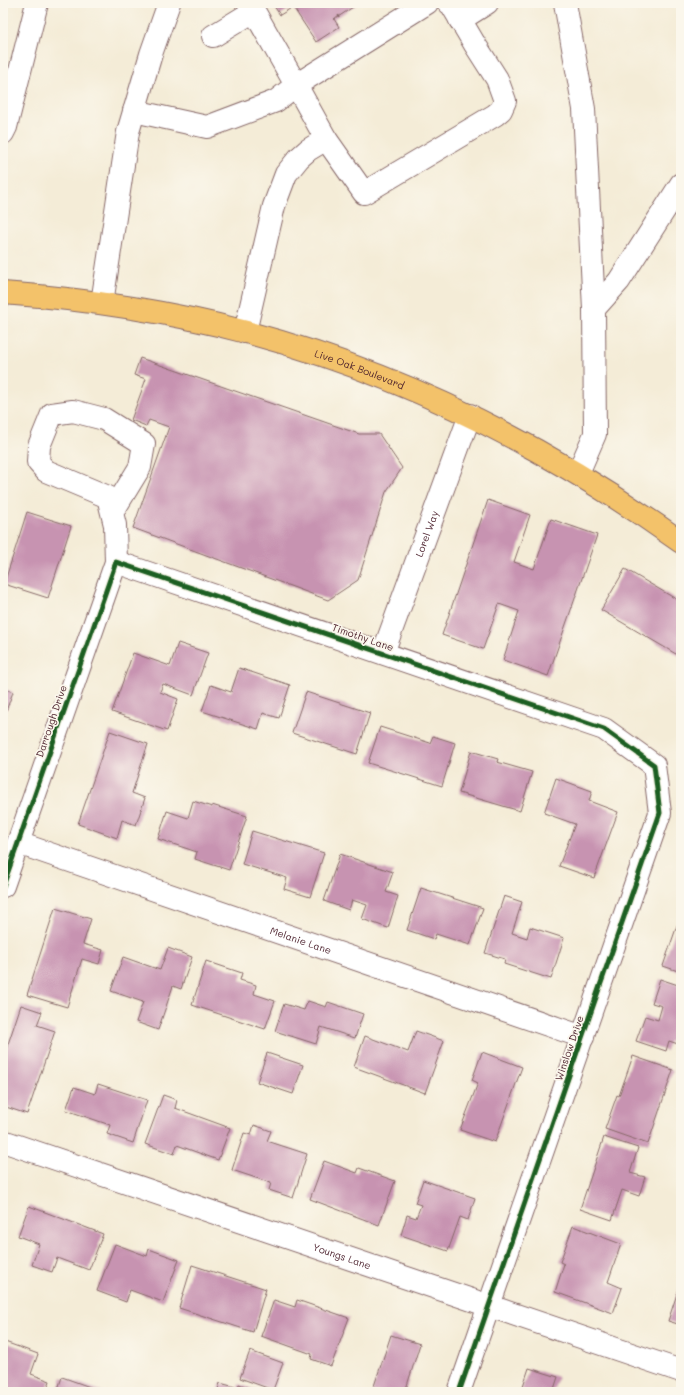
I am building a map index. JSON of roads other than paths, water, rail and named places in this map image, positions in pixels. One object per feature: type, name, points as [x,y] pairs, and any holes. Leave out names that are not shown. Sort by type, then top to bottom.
[{"type":"main road","name":"Live Oak Boulevard","points":[[3,293],[45,296],[147,310],[245,332],[320,354],[378,375],[423,393],[499,429],[578,473],[641,513],[681,542]]},
{"type":"street","points":[[3,133],[6,127],[37,3]]},
{"type":"street","points":[[102,303],[128,132],[168,3]]},
{"type":"street","points":[[134,111],[207,127],[276,101],[296,85],[427,3]]},
{"type":"street","points":[[213,36],[254,11],[326,140],[364,193],[495,116],[501,110],[505,101],[497,79],[454,11],[487,3]]},
{"type":"street","points":[[565,3],[584,109],[594,309],[594,434],[578,473]]},
{"type":"street","points":[[245,332],[274,206],[286,174],[299,158],[308,150],[326,140]]},
{"type":"street","points":[[594,309],[619,281],[681,184]]},
{"type":"street","points":[[112,513],[140,466],[144,444],[104,419],[73,411],[52,414],[39,446],[38,462],[46,471],[108,497],[112,513],[115,525],[116,562]]},
{"type":"street","name":"Lorel Way","points":[[383,653],[470,415]]},
{"type":"street","name":"Timothy Lane","points":[[116,562],[604,729]]},
{"type":"street","name":"Darrough Drive","points":[[3,886],[116,562]]},
{"type":"street","name":"Winslow Drive","points":[[459,1392],[660,813],[654,765],[604,729]]},
{"type":"street","name":"Melanie Lane","points":[[18,843],[583,1037]]},
{"type":"street","name":"Youngs Lane","points":[[3,1141],[681,1371]]}]
